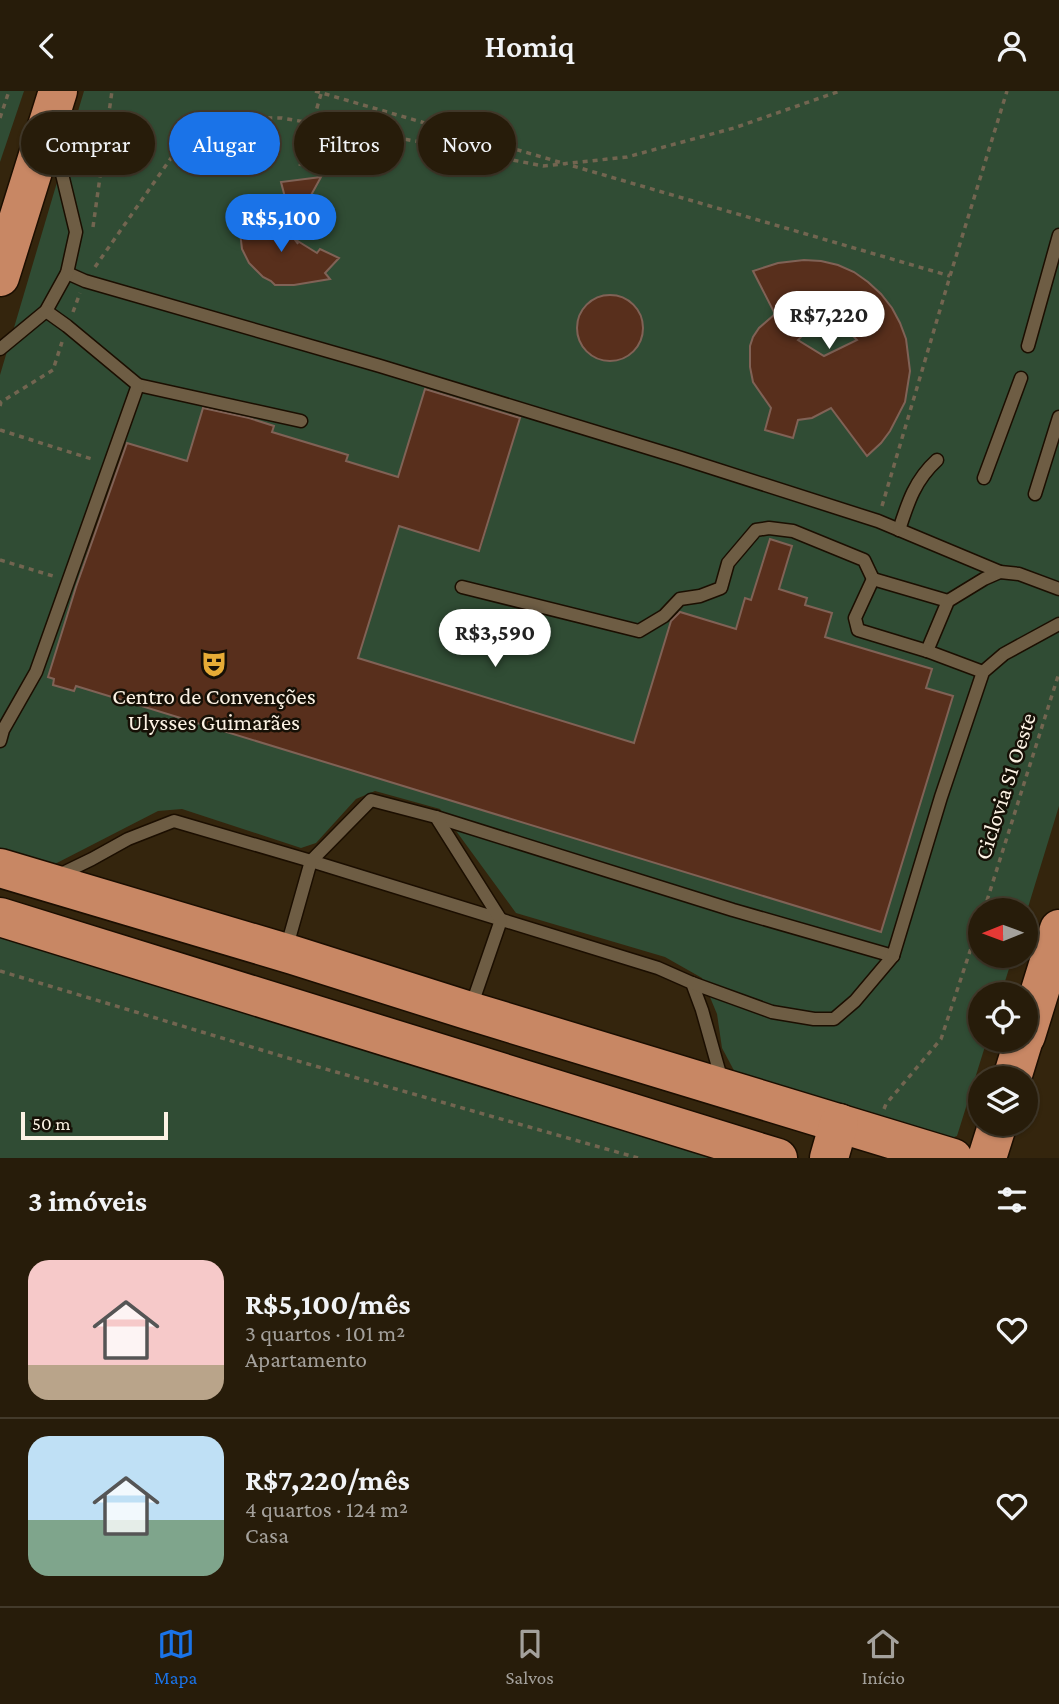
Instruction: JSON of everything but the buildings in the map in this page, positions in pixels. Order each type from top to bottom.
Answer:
[{"type":"highway","points":[[1,274],[53,106]]},
{"type":"highway","points":[[0,868],[723,1088],[834,1141],[877,1135],[953,1158]]},
{"type":"highway","points":[[0,917],[778,1158]]},
{"type":"highway","points":[[1038,996],[1059,929]]},
{"type":"highway","points":[[987,1158],[994,1136]]},
{"type":"lane","points":[[0,349],[46,311],[67,273],[76,232],[53,106]]},
{"type":"lane","points":[[1028,346],[1059,235]]},
{"type":"lane","points":[[67,273],[85,281],[380,366],[678,457],[878,521],[1000,572],[1019,574],[1059,589]]},
{"type":"lane","points":[[46,311],[138,384],[301,421]]},
{"type":"lane","points":[[984,478],[1021,378]]},
{"type":"lane","points":[[0,741],[36,672],[138,384]]},
{"type":"lane","points":[[1035,494],[1059,417]]},
{"type":"lane","points":[[899,530],[911,493],[928,468],[937,460]]},
{"type":"lane","points":[[461,587],[639,631],[664,616],[680,599],[701,596],[720,587],[728,563],[756,530],[769,528],[793,531],[864,560],[873,579],[948,601]]},
{"type":"lane","points":[[927,651],[948,601],[1000,572]]},
{"type":"lane","points":[[873,579],[855,618],[858,630],[983,672]]},
{"type":"lane","points":[[46,881],[128,839],[174,821],[658,968],[772,1012],[814,1019],[834,1019],[855,1002],[893,956],[941,797],[983,672],[1004,654],[1059,624]]},
{"type":"lane","points":[[293,955],[289,939],[311,861],[371,800],[436,817],[733,910],[893,956]]},
{"type":"lane","points":[[436,817],[501,920]]},
{"type":"lane","points":[[470,1011],[501,920]]},
{"type":"lane","points":[[692,983],[723,1088]]},
{"type":"path","points":[[0,118],[9,91]]},
{"type":"path","points":[[404,139],[542,166],[569,165],[626,157],[734,128],[839,91]]},
{"type":"path","points":[[878,521],[1007,91]]},
{"type":"path","points":[[315,112],[319,92],[950,276]]},
{"type":"path","points":[[85,281],[199,118],[294,120]]},
{"type":"path","points":[[0,430],[110,465]]},
{"type":"path","points":[[0,560],[69,581]]},
{"type":"path","name":"Ciclovia S1 Oeste","points":[[988,898],[1059,673]]},
{"type":"path","points":[[877,1135],[886,1104],[941,1039],[968,957]]},
{"type":"path","points":[[0,971],[308,1064],[638,1158]]},
{"type":"green space","points":[[0,91],[24,91],[0,162]]},
{"type":"green space","points":[[84,91],[1059,91],[1059,806],[1031,898],[968,898],[968,968],[1009,968],[1005,982],[968,982],[968,1052],[983,1052],[979,1066],[968,1066],[968,1101],[957,1136],[940,1142],[739,1080],[722,1048],[717,1014],[702,978],[665,957],[516,913],[440,809],[375,791],[356,799],[316,843],[301,848],[182,809],[158,811],[51,866],[0,851],[0,375],[59,175],[155,175],[155,112],[78,112]],"holes":[[[426,388],[520,417],[480,551],[398,526],[358,658],[634,743],[674,611],[736,629],[746,598],[751,600],[770,539],[779,589],[807,598],[805,605],[832,613],[825,637],[931,669],[926,688],[953,696],[881,932],[76,686],[74,691],[53,685],[54,679],[48,677],[121,442],[206,467],[194,439],[204,405],[274,426],[264,461],[292,438],[348,455],[346,461],[398,477]]]},
{"type":"green space","points":[[0,929],[751,1158],[0,1158]]},
{"type":"place","name":"Centro de Convenções Ulysses Guimarães","points":[[214,664]]}]
